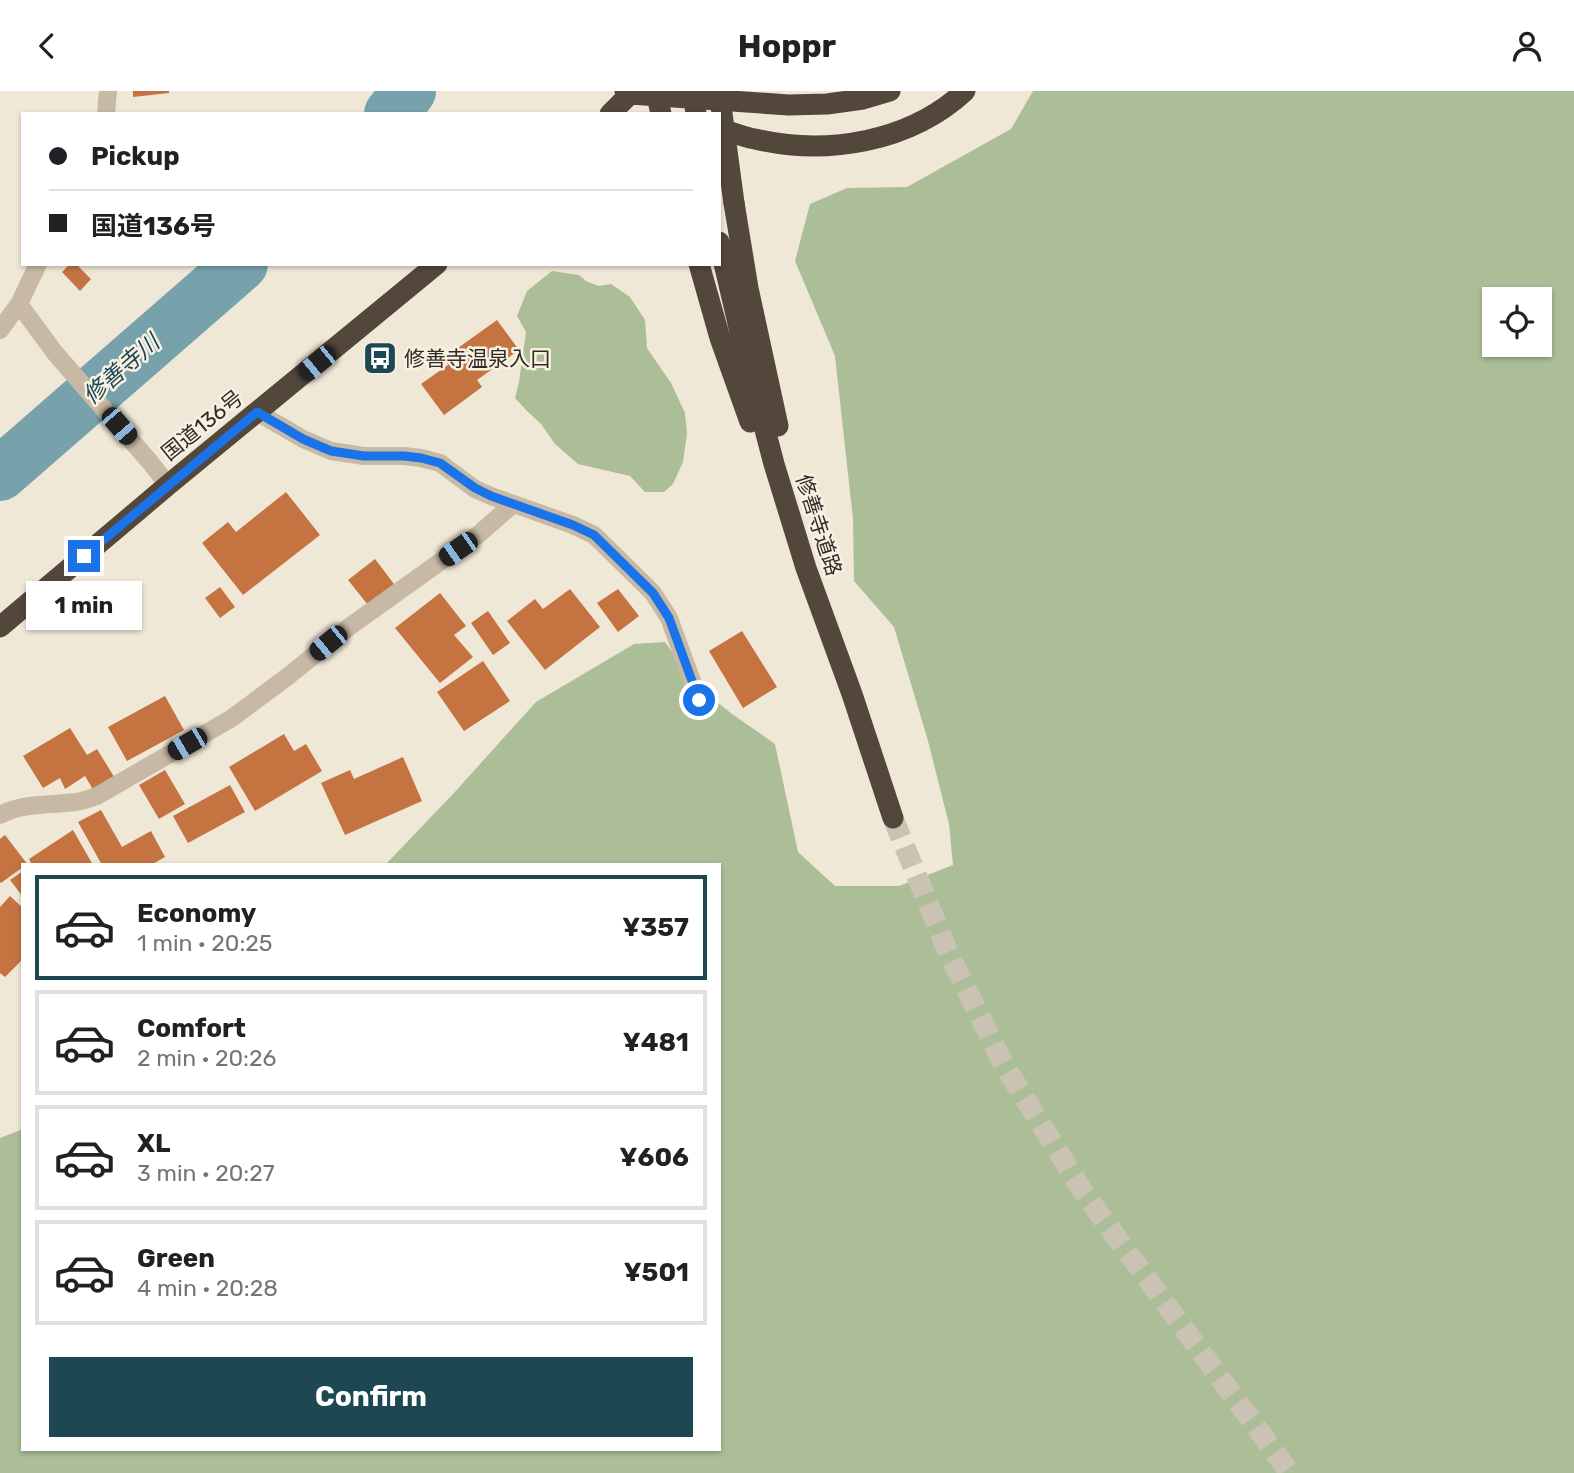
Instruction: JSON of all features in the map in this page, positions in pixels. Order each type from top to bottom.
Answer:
[{"type":"highway","points":[[656,91],[661,112]]},
{"type":"highway","points":[[693,91],[696,112]]},
{"type":"highway","points":[[719,91],[748,288],[781,436],[852,694]]},
{"type":"highway","points":[[787,91],[863,99]]},
{"type":"highway","points":[[627,92],[789,105],[827,104],[863,99],[890,91]]},
{"type":"highway","points":[[721,129],[755,139],[786,144],[846,144],[904,129],[931,116],[965,91]]},
{"type":"highway","points":[[612,112],[627,92]]},
{"type":"highway","points":[[627,92],[676,112]]},
{"type":"highway","name":"修善寺道路","points":[[721,251],[774,464],[806,568],[893,818]]},
{"type":"highway","name":"国道136号","points":[[0,627],[435,266]]},
{"type":"highway","points":[[700,266],[720,338],[759,450],[806,568]]},
{"type":"street","points":[[106,112],[107,91]]},
{"type":"street","points":[[0,330],[19,304],[37,266]]},
{"type":"street","points":[[19,304],[55,353],[168,485]]},
{"type":"street","points":[[257,412],[303,439],[331,451],[364,456],[404,456],[440,463],[475,488],[594,535],[653,593],[669,618],[699,700]]},
{"type":"street","points":[[0,815],[30,806],[79,801],[97,796],[232,718],[349,627],[479,534],[513,504]]},
{"type":"green space","points":[[1033,91],[1574,91],[1574,1473],[0,1473],[0,1138],[21,1130],[21,1451],[721,1451],[721,863],[387,863],[536,702],[634,644],[665,642],[695,684],[775,744],[798,852],[835,886],[899,886],[953,865],[949,824],[894,627],[854,581],[853,519],[835,356],[795,261],[810,204],[847,188],[907,187],[1011,129]]},
{"type":"green space","points":[[552,271],[579,275],[599,286],[611,284],[630,297],[645,320],[647,348],[671,383],[685,413],[687,434],[683,462],[673,484],[664,492],[645,492],[630,476],[578,464],[555,444],[541,424],[515,398],[526,332],[517,316],[527,291]]},
{"type":"building","points":[[133,91],[169,91],[169,93],[133,97]]},
{"type":"building","points":[[68,266],[78,266],[91,279],[80,291],[62,272]]},
{"type":"building","points":[[497,320],[519,350],[477,380],[482,387],[444,415],[421,384],[448,365],[444,358]]},
{"type":"building","points":[[286,492],[320,535],[243,595],[202,543],[228,522],[236,532]]},
{"type":"building","points":[[375,559],[394,584],[368,605],[348,580]]},
{"type":"building","points":[[220,587],[235,607],[220,618],[205,598]]},
{"type":"building","points":[[570,589],[600,627],[545,670],[507,621],[535,599],[543,609]]},
{"type":"building","points":[[618,589],[639,616],[618,632],[597,603]]},
{"type":"building","points":[[440,593],[466,626],[454,635],[473,657],[440,683],[395,628]]},
{"type":"building","points":[[488,611],[510,643],[493,655],[471,623]]},
{"type":"building","points":[[742,631],[777,687],[743,708],[709,651]]},
{"type":"building","points":[[483,661],[510,701],[464,731],[437,692]]},
{"type":"building","points":[[165,696],[184,730],[127,761],[108,727]]},
{"type":"building","points":[[70,728],[87,755],[97,749],[116,780],[95,793],[85,776],[65,789],[60,778],[43,788],[23,756]]},
{"type":"building","points":[[284,734],[294,751],[306,744],[322,771],[255,811],[229,767]]},
{"type":"building","points":[[403,757],[422,801],[345,835],[321,783],[350,770],[354,779]]},
{"type":"building","points":[[165,770],[185,804],[159,819],[139,785]]},
{"type":"building","points":[[230,785],[245,812],[188,843],[173,816]]},
{"type":"building","points":[[101,810],[122,847],[151,831],[165,857],[154,863],[101,863],[78,822]]},
{"type":"building","points":[[73,830],[92,863],[31,863],[29,859]]},
{"type":"building","points":[[5,835],[26,863],[21,863],[21,868],[1,883],[0,882],[0,839]]},
{"type":"building","points":[[21,872],[21,894],[10,880]]},
{"type":"building","points":[[10,896],[21,906],[21,961],[5,977],[0,973],[0,907]]},
{"type":"waterway","name":"修善寺川","points":[[393,112],[409,91]]},
{"type":"waterway","name":"修善寺川","points":[[0,474],[239,266]]},
{"type":"tunnel","points":[[893,818],[948,952],[1004,1065],[1084,1193],[1290,1473]]},
{"type":"place","name":"修善寺温泉入口","points":[[380,358]]},
{"type":"route","points":[[84,556],[257,412],[303,439],[331,451],[364,456],[404,456],[440,463],[491,496],[594,535],[653,593],[669,618],[699,700]]}]
